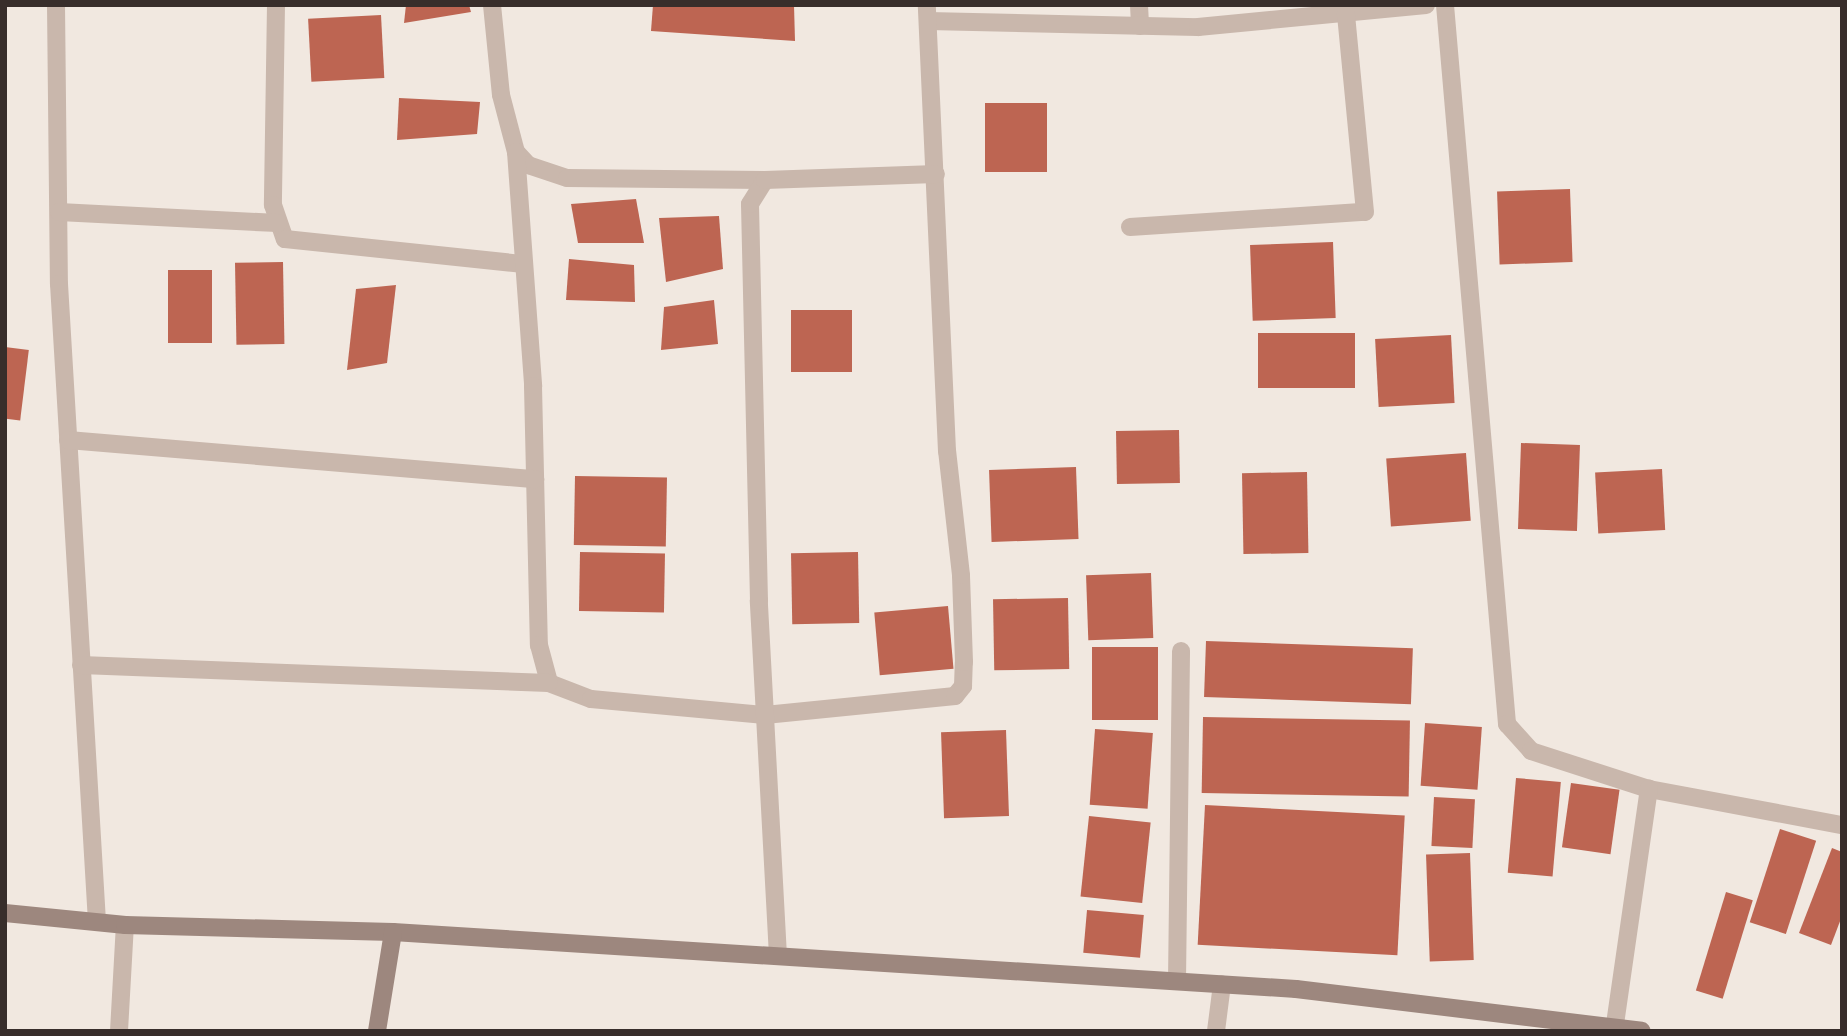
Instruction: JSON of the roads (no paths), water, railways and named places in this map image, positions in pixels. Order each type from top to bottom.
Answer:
[{"type":"street","points":[[56,5],[59,212],[68,440],[97,922]]},
{"type":"street","points":[[276,5],[278,223],[285,239],[298,244],[522,264]]},
{"type":"street","points":[[492,5],[501,95],[516,152],[535,479],[539,645],[549,683]]},
{"type":"street","points":[[1139,5],[1140,26]]},
{"type":"street","points":[[81,665],[549,683],[591,699],[765,715],[955,696],[963,686],[928,13],[1140,26],[1346,13],[1426,5]]},
{"type":"street","points":[[1445,5],[1507,724],[1531,751],[1649,789],[1842,825]]},
{"type":"street","points":[[1130,227],[1365,212],[1346,13]]},
{"type":"street","points":[[516,152],[554,177],[765,180],[936,174]]},
{"type":"street","points":[[765,180],[750,204],[748,268],[765,715],[778,956]]},
{"type":"street","points":[[59,212],[278,223]]},
{"type":"street","points":[[68,440],[535,479]]},
{"type":"street","points":[[1177,981],[1181,652]]},
{"type":"street","points":[[1614,1029],[1649,789]]},
{"type":"street","points":[[5,913],[125,925],[393,932],[1222,984],[1641,1031]]},
{"type":"street","points":[[119,1031],[125,925]]},
{"type":"street","points":[[377,1031],[393,932]]},
{"type":"street","points":[[1216,1031],[1222,984]]}]
